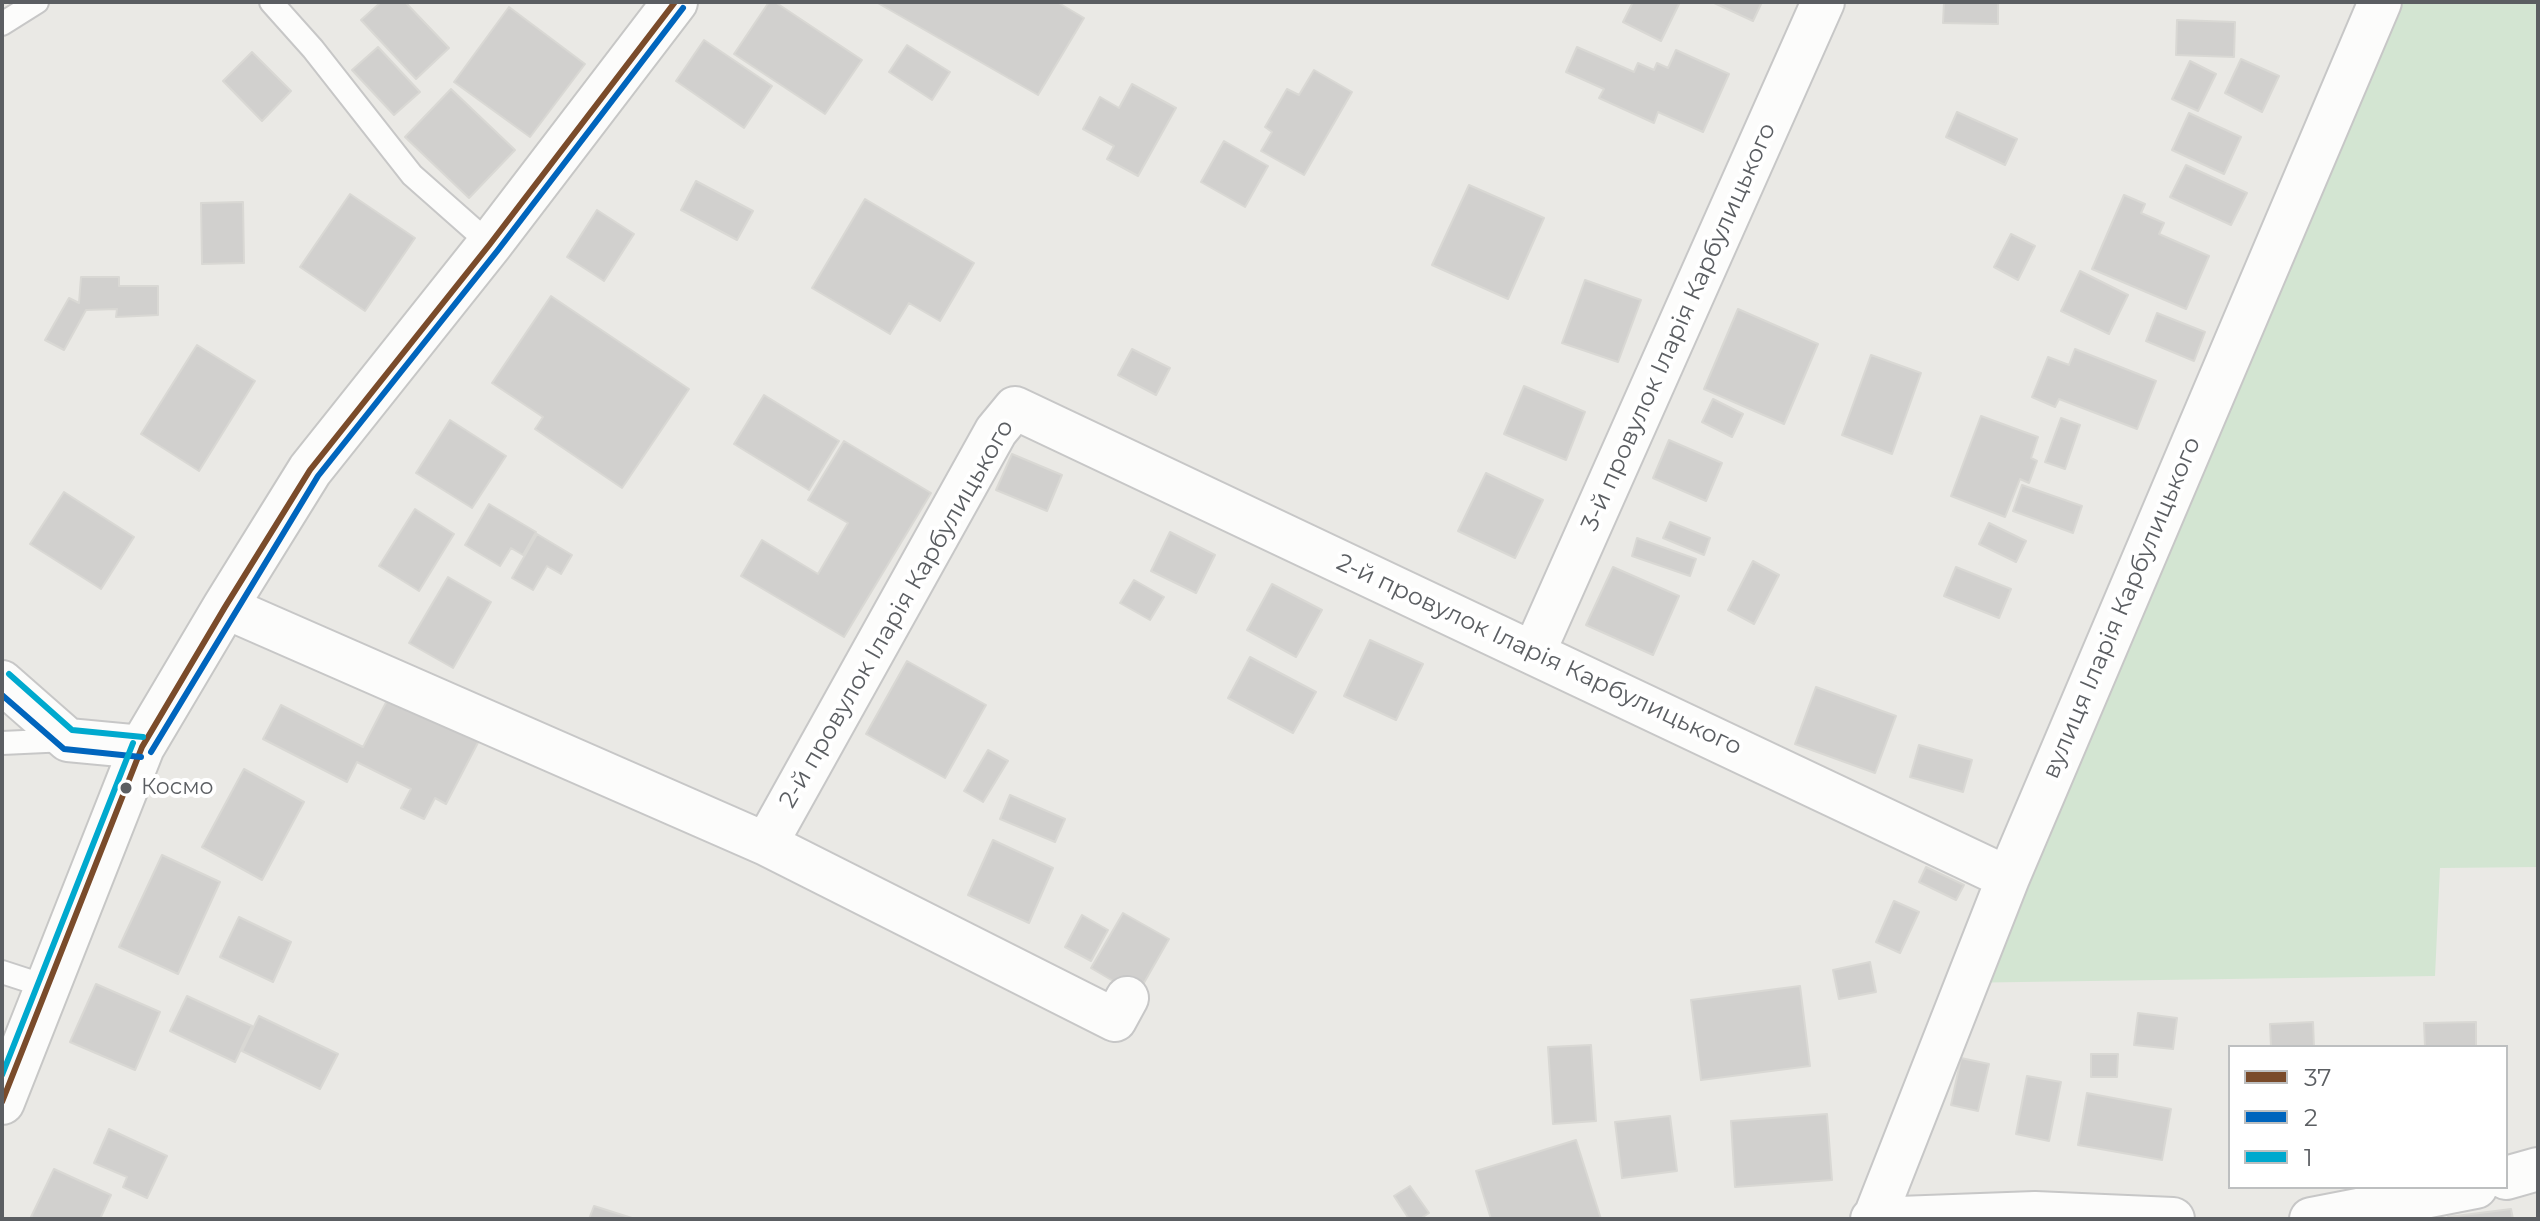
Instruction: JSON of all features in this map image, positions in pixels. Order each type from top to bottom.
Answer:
[{"type":"main road","points":[[2,1102],[142,747],[225,607],[310,470],[490,244],[675,2]]},
{"type":"street","name":"3-й провулок Іларія Карбулицького","points":[[1534,652],[1823,2]]},
{"type":"street","name":"вулиця Іларія Карбулицького","points":[[1873,1219],[2008,878],[2380,2]]},
{"type":"street","name":"2-й провулок Іларія Карбулицького","points":[[766,844],[996,431],[1015,408],[2008,878]]},
{"type":"street","points":[[225,607],[766,844],[1115,1020],[1127,998]]},
{"type":"street","points":[[2,682],[68,740],[142,747]]},
{"type":"street","points":[[2508,1177],[2538,1169]]},
{"type":"street","points":[[2311,1219],[2466,1189]]},
{"type":"street","points":[[1873,1219],[2035,1213],[2173,1219]]},
{"type":"lane","points":[[2,24],[37,2]]},
{"type":"lane","points":[[271,2],[313,49],[412,175],[490,244]]},
{"type":"lane","points":[[2,743],[68,740]]},
{"type":"lane","points":[[2,972],[48,987]]},
{"type":"green space","points":[[2362,2],[2538,2],[2538,867],[2440,868],[2435,976],[1953,983]]},
{"type":"building","points":[[381,2],[405,2],[449,48],[416,79],[361,20]]},
{"type":"building","points":[[769,2],[775,2],[862,60],[825,114],[734,54]]},
{"type":"building","points":[[876,2],[1057,2],[1084,18],[1038,95]]},
{"type":"building","points":[[1633,2],[1680,2],[1661,41],[1623,22]]},
{"type":"building","points":[[1712,2],[1762,2],[1753,21]]},
{"type":"building","points":[[1944,2],[1998,2],[1998,24],[1943,23]]},
{"type":"building","points":[[509,7],[585,64],[530,137],[454,82]]},
{"type":"building","points":[[2177,20],[2235,22],[2234,57],[2176,55]]},
{"type":"building","points":[[704,40],[772,86],[744,128],[676,81]]},
{"type":"building","points":[[907,45],[950,72],[932,100],[889,72]]},
{"type":"building","points":[[378,47],[420,92],[394,115],[352,70]]},
{"type":"building","points":[[1577,47],[1634,72],[1638,63],[1654,70],[1657,63],[1668,68],[1676,50],[1729,74],[1703,132],[1658,112],[1654,123],[1599,98],[1604,89],[1566,72]]},
{"type":"building","points":[[252,52],[291,91],[262,121],[223,81]]},
{"type":"building","points":[[2241,59],[2279,76],[2262,112],[2225,93]]},
{"type":"building","points":[[2190,61],[2216,74],[2198,111],[2172,99]]},
{"type":"building","points":[[1314,70],[1352,92],[1304,175],[1261,151],[1272,132],[1265,127],[1287,89],[1299,95]]},
{"type":"building","points":[[1132,84],[1176,108],[1138,176],[1107,159],[1114,146],[1083,129],[1100,97],[1119,108]]},
{"type":"building","points":[[451,89],[515,150],[469,198],[405,137]]},
{"type":"building","points":[[1957,112],[2017,139],[2005,165],[1946,137]]},
{"type":"building","points":[[2189,113],[2241,137],[2224,174],[2172,150]]},
{"type":"building","points":[[1224,141],[1268,166],[1245,207],[1201,182]]},
{"type":"building","points":[[2186,165],[2247,193],[2231,225],[2170,197]]},
{"type":"building","points":[[696,181],[753,211],[737,240],[681,210]]},
{"type":"building","points":[[1469,185],[1544,218],[1508,299],[1432,265]]},
{"type":"building","points":[[350,194],[415,238],[365,311],[300,267]]},
{"type":"building","points":[[2124,195],[2145,204],[2141,213],[2164,223],[2159,234],[2209,256],[2186,309],[2092,269]]},
{"type":"building","points":[[865,199],[974,263],[940,321],[909,303],[890,334],[812,288]]},
{"type":"building","points":[[243,202],[244,263],[202,264],[201,203]]},
{"type":"building","points":[[597,210],[634,234],[604,281],[567,257]]},
{"type":"building","points":[[2011,234],[2035,246],[2018,280],[1994,267]]},
{"type":"building","points":[[2080,271],[2128,295],[2109,334],[2061,311]]},
{"type":"building","points":[[81,277],[119,277],[119,286],[158,286],[158,315],[116,317],[117,309],[86,310],[64,350],[45,340],[69,298],[79,303]]},
{"type":"building","points":[[1585,280],[1641,300],[1618,362],[1562,343]]},
{"type":"building","points":[[551,296],[689,389],[622,488],[535,429],[543,417],[492,383]]},
{"type":"building","points":[[1738,309],[1818,344],[1784,424],[1704,389]]},
{"type":"building","points":[[2157,313],[2205,332],[2194,361],[2146,341]]},
{"type":"building","points":[[197,345],[255,381],[199,471],[141,434]]},
{"type":"building","points":[[1132,349],[1170,368],[1156,395],[1118,375]]},
{"type":"building","points":[[2075,349],[2156,381],[2137,429],[2059,399],[2055,407],[2032,397],[2048,357],[2069,365]]},
{"type":"building","points":[[1871,355],[1921,373],[1892,454],[1842,435]]},
{"type":"building","points":[[1524,386],[1585,412],[1566,460],[1504,434]]},
{"type":"building","points":[[764,395],[839,441],[809,490],[734,444]]},
{"type":"building","points":[[1713,399],[1743,414],[1732,437],[1702,422]]},
{"type":"building","points":[[1981,416],[2038,437],[2031,458],[2037,461],[2029,483],[2020,479],[2005,517],[1951,496]]},
{"type":"building","points":[[2061,418],[2080,425],[2065,469],[2045,462]]},
{"type":"building","points":[[450,420],[506,456],[472,508],[416,473]]},
{"type":"building","points":[[1669,440],[1722,463],[1706,501],[1653,478]]},
{"type":"building","points":[[844,441],[931,493],[844,637],[741,576],[762,540],[818,574],[848,523],[808,500]]},
{"type":"building","points":[[1012,454],[1062,475],[1047,511],[996,490]]},
{"type":"building","points":[[1486,473],[1543,500],[1515,558],[1458,531]]},
{"type":"building","points":[[2022,485],[2082,506],[2073,533],[2013,511]]},
{"type":"building","points":[[64,492],[134,537],[101,589],[30,544]]},
{"type":"building","points":[[489,504],[536,532],[523,555],[511,548],[500,566],[465,545]]},
{"type":"building","points":[[415,509],[454,534],[419,591],[379,566]]},
{"type":"building","points":[[1670,522],[1710,538],[1704,555],[1663,538]]},
{"type":"building","points":[[1989,523],[2026,541],[2016,562],[1979,544]]},
{"type":"building","points":[[1170,532],[1215,555],[1196,593],[1151,571]]},
{"type":"building","points":[[537,534],[572,555],[561,574],[547,566],[533,590],[512,578]]},
{"type":"building","points":[[1637,538],[1696,559],[1690,576],[1632,556]]},
{"type":"building","points":[[1753,561],[1779,575],[1754,624],[1728,610]]},
{"type":"building","points":[[1613,567],[1679,596],[1653,655],[1586,625]]},
{"type":"building","points":[[1956,567],[2011,589],[1999,618],[1944,596]]},
{"type":"building","points":[[448,577],[491,602],[453,668],[409,643]]},
{"type":"building","points":[[1134,580],[1164,597],[1150,620],[1120,603]]},
{"type":"building","points":[[1272,584],[1322,610],[1296,657],[1247,630]]},
{"type":"building","points":[[1370,640],[1423,664],[1396,720],[1344,696]]},
{"type":"building","points":[[1250,657],[1316,692],[1293,733],[1228,698]]},
{"type":"building","points":[[907,661],[986,705],[945,778],[866,734]]},
{"type":"building","points":[[394,687],[483,733],[446,804],[435,798],[424,819],[401,808],[411,789],[357,762],[347,782],[263,739],[281,705],[363,747]]},
{"type":"building","points":[[1816,687],[1896,716],[1875,773],[1795,744]]},
{"type":"building","points":[[1919,745],[1972,760],[1963,792],[1910,777]]},
{"type":"building","points":[[988,750],[1008,761],[983,802],[964,791]]},
{"type":"building","points":[[244,769],[304,802],[262,880],[202,847]]},
{"type":"building","points":[[1010,795],[1065,819],[1055,842],[1000,819]]},
{"type":"building","points":[[993,840],[1053,868],[1029,923],[968,895]]},
{"type":"building","points":[[162,855],[220,882],[178,974],[119,947]]},
{"type":"building","points":[[1926,867],[1964,885],[1956,900],[1919,882]]},
{"type":"building","points":[[1894,901],[1919,912],[1900,953],[1876,942]]},
{"type":"building","points":[[1123,913],[1169,939],[1137,995],[1091,968]]},
{"type":"building","points":[[1082,915],[1108,930],[1091,961],[1065,947]]},
{"type":"building","points":[[239,917],[291,942],[273,982],[220,957]]},
{"type":"building","points":[[1870,962],[1876,992],[1839,999],[1833,970]]},
{"type":"building","points":[[96,984],[160,1012],[135,1070],[70,1042]]},
{"type":"building","points":[[1800,986],[1810,1066],[1701,1080],[1691,1000]]},
{"type":"building","points":[[187,996],[252,1026],[235,1062],[170,1031]]},
{"type":"building","points":[[2138,1013],[2177,1018],[2173,1049],[2134,1045]]},
{"type":"building","points":[[259,1016],[338,1054],[320,1089],[242,1051]]},
{"type":"building","points":[[2313,1022],[2314,1045],[2271,1045],[2270,1024]]},
{"type":"building","points":[[2476,1022],[2476,1045],[2425,1045],[2424,1023]]},
{"type":"building","points":[[1591,1045],[1596,1121],[1553,1124],[1548,1047]]},
{"type":"building","points":[[2091,1054],[2118,1054],[2117,1077],[2091,1077]]},
{"type":"building","points":[[1961,1058],[1989,1064],[1978,1111],[1951,1105]]},
{"type":"building","points":[[2027,1076],[2061,1082],[2049,1141],[2016,1134]]},
{"type":"building","points":[[2087,1093],[2171,1109],[2162,1160],[2078,1145]]},
{"type":"building","points":[[1827,1114],[1832,1180],[1735,1187],[1731,1121]]},
{"type":"building","points":[[1670,1116],[1677,1171],[1622,1178],[1615,1122]]},
{"type":"building","points":[[109,1129],[167,1156],[147,1198],[123,1187],[127,1177],[94,1163]]},
{"type":"building","points":[[1576,1140],[1601,1219],[1491,1219],[1476,1171]]},
{"type":"building","points":[[54,1169],[111,1195],[100,1219],[31,1217]]},
{"type":"building","points":[[1410,1186],[1429,1213],[1420,1219],[1409,1219],[1394,1196]]},
{"type":"building","points":[[594,1206],[635,1219],[589,1219]]},
{"type":"building","points":[[2511,1209],[2513,1219],[2448,1219],[2448,1217]]},
{"type":"transit line","name":"37","points":[[2,1102],[142,747],[225,607],[310,470],[490,244],[675,2]]},
{"type":"transit line","name":"2","points":[[151,752],[318,476],[498,250],[683,8]]},
{"type":"transit line","name":"1","points":[[9,674],[72,730],[143,737]]},
{"type":"transit line","name":"2","points":[[2,695],[64,749],[141,757]]},
{"type":"transit line","name":"1","points":[[2,1075],[133,743]]},
{"type":"place","name":"Космо","points":[[126,788]]}]
